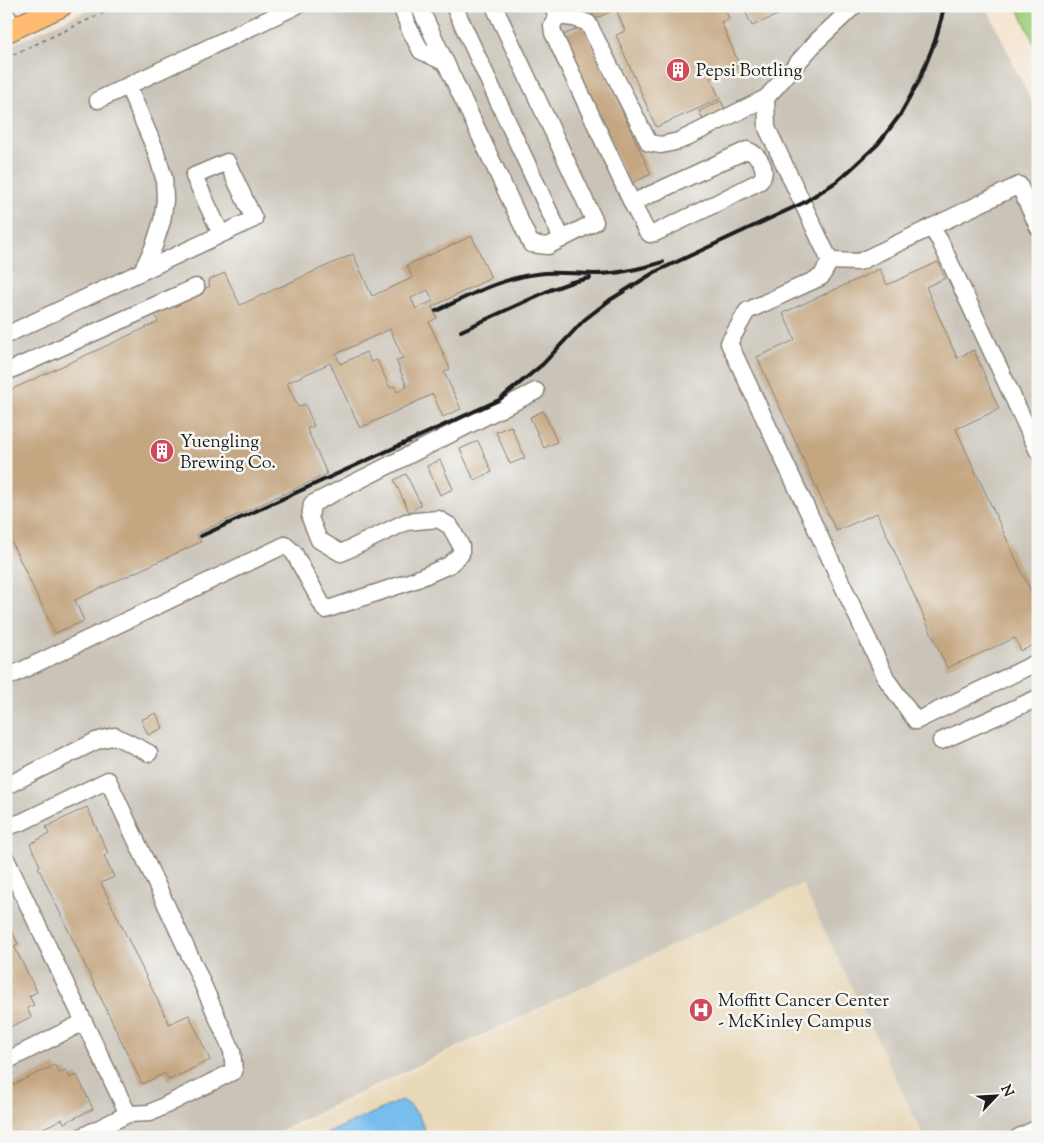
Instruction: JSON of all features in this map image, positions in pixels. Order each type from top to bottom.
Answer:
[{"type":"main road","points":[[8,25],[61,6]]},
{"type":"lane","points":[[401,6],[408,25],[422,52],[446,63]]},
{"type":"lane","points":[[419,6],[532,244],[548,246],[595,222],[494,6]]},
{"type":"lane","points":[[454,6],[562,239]]},
{"type":"lane","points":[[632,203],[747,150],[753,152],[762,164],[764,171],[764,176],[760,181],[650,234],[632,203],[553,32],[552,26],[555,11],[588,23],[648,143],[661,146],[679,141],[766,98],[817,41],[854,6]]},
{"type":"lane","points":[[98,100],[286,9]]},
{"type":"lane","points":[[128,86],[156,150],[164,178],[165,200],[162,221],[154,246],[142,271]]},
{"type":"lane","points":[[766,98],[767,128],[830,261]]},
{"type":"lane","points":[[830,261],[859,262],[1019,185],[1038,227]]},
{"type":"lane","points":[[932,227],[1038,451]]},
{"type":"lane","points":[[6,335],[221,234]]},
{"type":"lane","points":[[830,261],[821,277],[747,311],[729,343],[887,680],[916,720],[1038,662]]},
{"type":"lane","points":[[6,372],[196,287]]},
{"type":"lane","points":[[6,678],[285,545],[294,554],[325,610],[415,580],[449,565],[461,554],[461,546],[450,526],[438,519],[406,522],[341,553],[319,540],[310,518],[312,504],[536,391]]},
{"type":"lane","points":[[942,741],[1038,698]]},
{"type":"lane","points":[[6,786],[96,741],[114,736],[149,753]]},
{"type":"lane","points":[[6,827],[22,822],[108,780],[232,1051],[234,1071],[150,1113],[128,1114],[81,1137]]},
{"type":"lane","points":[[6,858],[128,1114]]},
{"type":"lane","points":[[6,1061],[84,1022]]},
{"type":"lane","points":[[1019,1137],[1038,1128]]},
{"type":"path","points":[[6,58],[118,6]]},
{"type":"shaded area","points":[[96,6],[986,6],[1038,116],[1038,1137],[924,1137],[802,884],[267,1137],[6,1137],[6,47]]},
{"type":"shaded area","name":"Moffitt Cancer Center - McKinley Campus","points":[[802,884],[924,1137],[274,1137]]},
{"type":"green space","points":[[1017,6],[1038,6],[1038,52]]},
{"type":"water","points":[[402,1100],[415,1111],[428,1137],[319,1137]]},
{"type":"building","name":"Pepsi Bottling","points":[[589,6],[724,6],[729,19],[721,22],[739,64],[710,77],[720,99],[656,127],[616,35],[625,31],[616,9],[595,19]]},
{"type":"building","name":"Pepsi Bottling","points":[[743,6],[779,6],[782,13],[752,26]]},
{"type":"building","points":[[583,26],[651,174],[630,184],[562,36]]},
{"type":"building","points":[[721,101],[727,113],[705,124],[699,111]]},
{"type":"building","name":"Yuengling Brewing Co.","points":[[472,236],[491,278],[432,307],[437,318],[429,322],[450,369],[444,372],[461,409],[443,417],[433,394],[360,428],[330,363],[287,383],[298,407],[305,404],[314,426],[307,429],[327,474],[196,534],[201,542],[75,600],[84,621],[55,633],[6,531],[6,392],[158,322],[154,312],[210,286],[208,280],[225,273],[240,305],[353,254],[372,296],[412,278],[407,265]],"holes":[[[428,290],[433,301],[416,309],[411,298]],[[390,329],[403,358],[396,360],[407,387],[397,392],[394,386],[390,388],[377,360],[371,362],[366,352],[340,364],[336,354]]]},
{"type":"building","points":[[938,262],[945,278],[926,287],[957,358],[974,350],[999,409],[956,429],[1038,607],[1038,643],[1021,651],[1015,638],[947,668],[877,513],[836,531],[757,357],[795,340],[783,313],[880,269],[887,285]]},
{"type":"building","points":[[543,411],[557,442],[544,448],[530,417]]},
{"type":"building","points":[[511,426],[525,458],[510,464],[496,432]]},
{"type":"building","points":[[478,441],[492,472],[474,480],[460,449]]},
{"type":"building","points":[[440,460],[453,489],[440,495],[427,466]]},
{"type":"building","points":[[406,474],[421,505],[409,512],[394,480]]},
{"type":"building","points":[[156,713],[163,728],[148,735],[141,720]]},
{"type":"building","points":[[87,807],[108,853],[104,856],[114,877],[101,883],[169,1024],[189,1015],[210,1060],[169,1080],[165,1073],[142,1084],[38,867],[40,866],[30,844],[49,834],[46,827]]},
{"type":"building","points":[[6,919],[18,944],[14,946],[37,992],[29,996],[34,1005],[27,1008],[31,1017],[6,1029]]},
{"type":"building","points":[[55,1065],[59,1073],[66,1070],[70,1078],[77,1075],[93,1109],[64,1123],[62,1119],[25,1137],[6,1137],[6,1088]]},
{"type":"railway","points":[[201,536],[499,400],[543,364],[584,320],[610,300],[655,272],[803,203],[836,182],[878,144],[900,115],[919,81],[935,41],[944,6]]},
{"type":"railway","points":[[436,311],[489,287],[516,278],[551,273],[612,273],[663,262]]},
{"type":"railway","points":[[461,331],[550,290],[590,278]]},
{"type":"place","name":"Pepsi Bottling","points":[[678,70]]},
{"type":"place","name":"Yuengling Brewing Co.","points":[[162,451]]},
{"type":"place","name":"Moffitt Cancer Center - McKinley Campus","points":[[701,1010]]}]
